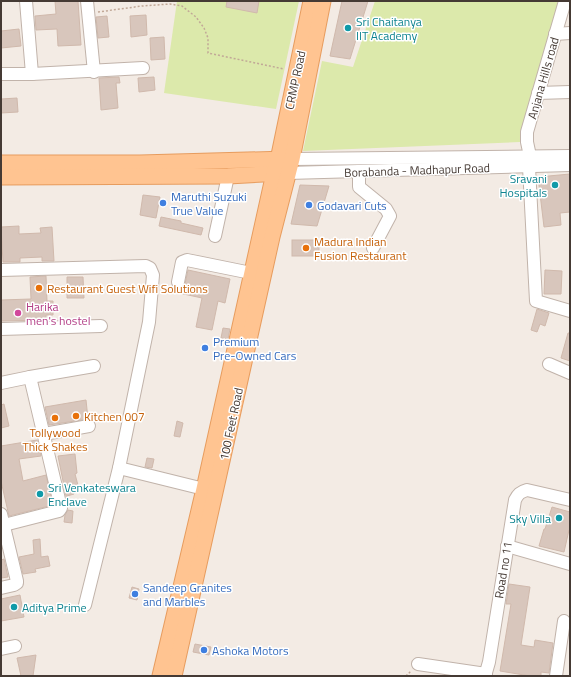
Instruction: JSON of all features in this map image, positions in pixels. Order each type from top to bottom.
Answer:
[{"type":"main road","name":"CRMP Road","points":[[283,166],[311,1]]},
{"type":"main road","name":"CRMP Road","points":[[283,166],[323,1]]},
{"type":"main road","points":[[1,163],[140,163],[283,166]]},
{"type":"main road","points":[[1,178],[228,176],[283,166]]},
{"type":"main road","name":"100 Feet Road","points":[[160,676],[204,489],[251,274],[283,166]]},
{"type":"main road","name":"100 Feet Road","points":[[174,676],[271,244],[283,166]]},
{"type":"street","points":[[26,1],[32,74]]},
{"type":"street","points":[[87,1],[94,72]]},
{"type":"street","name":"Anjana Hills road","points":[[565,1],[526,137],[529,161],[536,301],[570,311]]},
{"type":"street","points":[[556,34],[570,33]]},
{"type":"street","points":[[1,74],[94,72],[143,68]]},
{"type":"street","points":[[538,93],[570,92]]},
{"type":"street","points":[[283,166],[529,161],[570,156]]},
{"type":"street","name":"Borabanda - Madhapur Road","points":[[283,166],[359,171],[529,161],[570,165]]},
{"type":"street","points":[[359,171],[359,187],[386,209],[390,216],[373,248]]},
{"type":"street","points":[[215,236],[228,176]]},
{"type":"street","points":[[178,282],[182,262],[187,260],[251,274]]},
{"type":"street","points":[[1,270],[146,266],[150,268],[154,275],[149,322],[119,468],[85,606]]},
{"type":"street","points":[[1,329],[101,326]]},
{"type":"street","points":[[549,364],[570,373]]},
{"type":"street","points":[[1,383],[94,366]]},
{"type":"street","points":[[1,588],[16,584],[17,581],[2,519],[59,511],[61,508],[30,377]]},
{"type":"street","points":[[44,434],[89,426]]},
{"type":"street","points":[[119,468],[204,489]]},
{"type":"street","name":"Road no 11","points":[[486,675],[515,500],[518,494],[527,490],[570,500]]},
{"type":"street","points":[[507,546],[570,564]]},
{"type":"street","points":[[556,676],[564,621]]},
{"type":"street","points":[[1,649],[15,646]]},
{"type":"street","points":[[418,664],[486,675]]},
{"type":"path","points":[[88,14],[142,6],[170,4],[182,6],[196,17],[204,28],[208,38],[208,53],[286,70]]},
{"type":"green space","points":[[177,1],[299,1],[276,109],[164,93]]},
{"type":"green space","points":[[375,1],[560,1],[520,142],[303,151],[322,61],[353,67]]},
{"type":"building","points":[[55,1],[78,1],[81,45],[58,46],[57,29],[36,30],[35,16],[56,14]]},
{"type":"building","points":[[227,1],[259,1],[257,13],[226,7]]},
{"type":"building","name":"Sri Chaitanya IIT Academy","points":[[342,1],[368,1],[350,59],[330,56]]},
{"type":"building","points":[[146,15],[147,35],[131,37],[130,16]]},
{"type":"building","points":[[107,16],[109,37],[98,38],[96,17]]},
{"type":"building","points":[[19,29],[21,46],[1,48],[1,31]]},
{"type":"building","points":[[164,37],[165,59],[151,60],[150,38]]},
{"type":"building","points":[[119,77],[120,83],[116,83],[118,108],[101,110],[99,78]]},
{"type":"building","points":[[154,77],[155,90],[139,92],[138,78]]},
{"type":"building","points":[[17,98],[18,112],[1,113],[1,99]]},
{"type":"building","points":[[570,174],[570,212],[560,213],[561,225],[544,227],[538,177]]},
{"type":"building","name":"Godavari Cuts","points":[[300,185],[329,186],[317,226],[291,224]]},
{"type":"building","points":[[143,195],[160,197],[156,218],[140,215]]},
{"type":"building","points":[[161,217],[203,228],[201,235],[159,226]]},
{"type":"building","points":[[19,226],[19,234],[41,233],[40,228],[52,227],[54,261],[42,261],[42,257],[20,258],[20,262],[3,262],[1,227]]},
{"type":"building","name":"Madura Indian Fusion Restaurant","points":[[292,240],[319,240],[319,256],[292,256]]},
{"type":"building","points":[[188,270],[230,279],[225,303],[218,301],[212,330],[196,327],[202,298],[179,293],[180,289],[185,284]]},
{"type":"building","points":[[545,270],[562,271],[561,294],[544,294]]},
{"type":"building","points":[[46,276],[47,301],[53,301],[53,315],[46,315],[46,320],[1,321],[1,300],[31,299],[30,277]]},
{"type":"building","points":[[67,277],[83,277],[84,298],[67,298]]},
{"type":"building","points":[[537,309],[549,313],[545,326],[540,324],[537,332],[531,330]]},
{"type":"building","points":[[223,328],[230,329],[228,339],[221,338]]},
{"type":"building","points":[[568,333],[570,333],[570,361],[561,358]]},
{"type":"building","points":[[86,400],[88,419],[49,425],[45,407]]},
{"type":"building","points":[[4,404],[9,426],[1,428],[1,405]]},
{"type":"building","points":[[177,421],[183,423],[180,437],[174,436]]},
{"type":"building","points":[[37,440],[41,456],[19,459],[23,481],[46,475],[53,505],[9,516],[1,481],[1,446]]},
{"type":"building","points":[[75,454],[77,473],[75,474],[79,489],[73,491],[74,494],[67,496],[70,506],[68,506],[58,456]]},
{"type":"building","points":[[147,458],[154,459],[152,468],[145,467]]},
{"type":"building","points":[[552,507],[570,512],[570,531],[569,530],[564,552],[539,546]]},
{"type":"building","points":[[68,510],[73,511],[72,523],[64,522],[65,515]]},
{"type":"building","points":[[40,539],[41,557],[48,556],[50,566],[35,569],[36,572],[23,574],[19,557],[34,554],[33,540]]},
{"type":"building","points":[[4,559],[8,577],[1,578],[1,560]]},
{"type":"building","points":[[509,584],[530,587],[521,645],[534,647],[535,640],[553,643],[549,673],[541,672],[541,676],[530,676],[500,671],[511,604],[506,604]]},
{"type":"building","points":[[132,587],[139,589],[137,600],[129,598]]},
{"type":"building","name":"Aditya Prime","points":[[20,595],[24,617],[1,621],[1,599]]},
{"type":"building","points":[[195,644],[211,647],[209,655],[193,652]]},
{"type":"building","points":[[36,655],[33,676],[21,676],[17,658]]},
{"type":"place","name":"Sri Chaitanya IIT Academy","points":[[348,28]]},
{"type":"place","name":"Sravani Hospitals","points":[[555,185]]},
{"type":"place","name":"Maruthi Suzuki True Value","points":[[163,203]]},
{"type":"place","name":"Godavari Cuts","points":[[309,205]]},
{"type":"place","name":"Madura Indian Fusion Restaurant","points":[[306,248]]},
{"type":"place","name":"Restaurant Guest Wifi Solutions","points":[[39,288]]},
{"type":"place","name":"Harika men's hostel","points":[[18,313]]},
{"type":"place","name":"Premium Pre-Owned Cars","points":[[205,348]]},
{"type":"place","name":"Kitchen 007","points":[[76,416]]},
{"type":"place","name":"Tollywood Thick Shakes","points":[[55,418]]},
{"type":"place","name":"Sri Venkateswara Enclave","points":[[40,494]]},
{"type":"place","name":"Sky Villa","points":[[559,518]]},
{"type":"place","name":"Sandeep Granites and Marbles","points":[[135,594]]},
{"type":"place","name":"Aditya Prime","points":[[14,607]]},
{"type":"place","name":"Ashoka Motors","points":[[204,650]]}]
